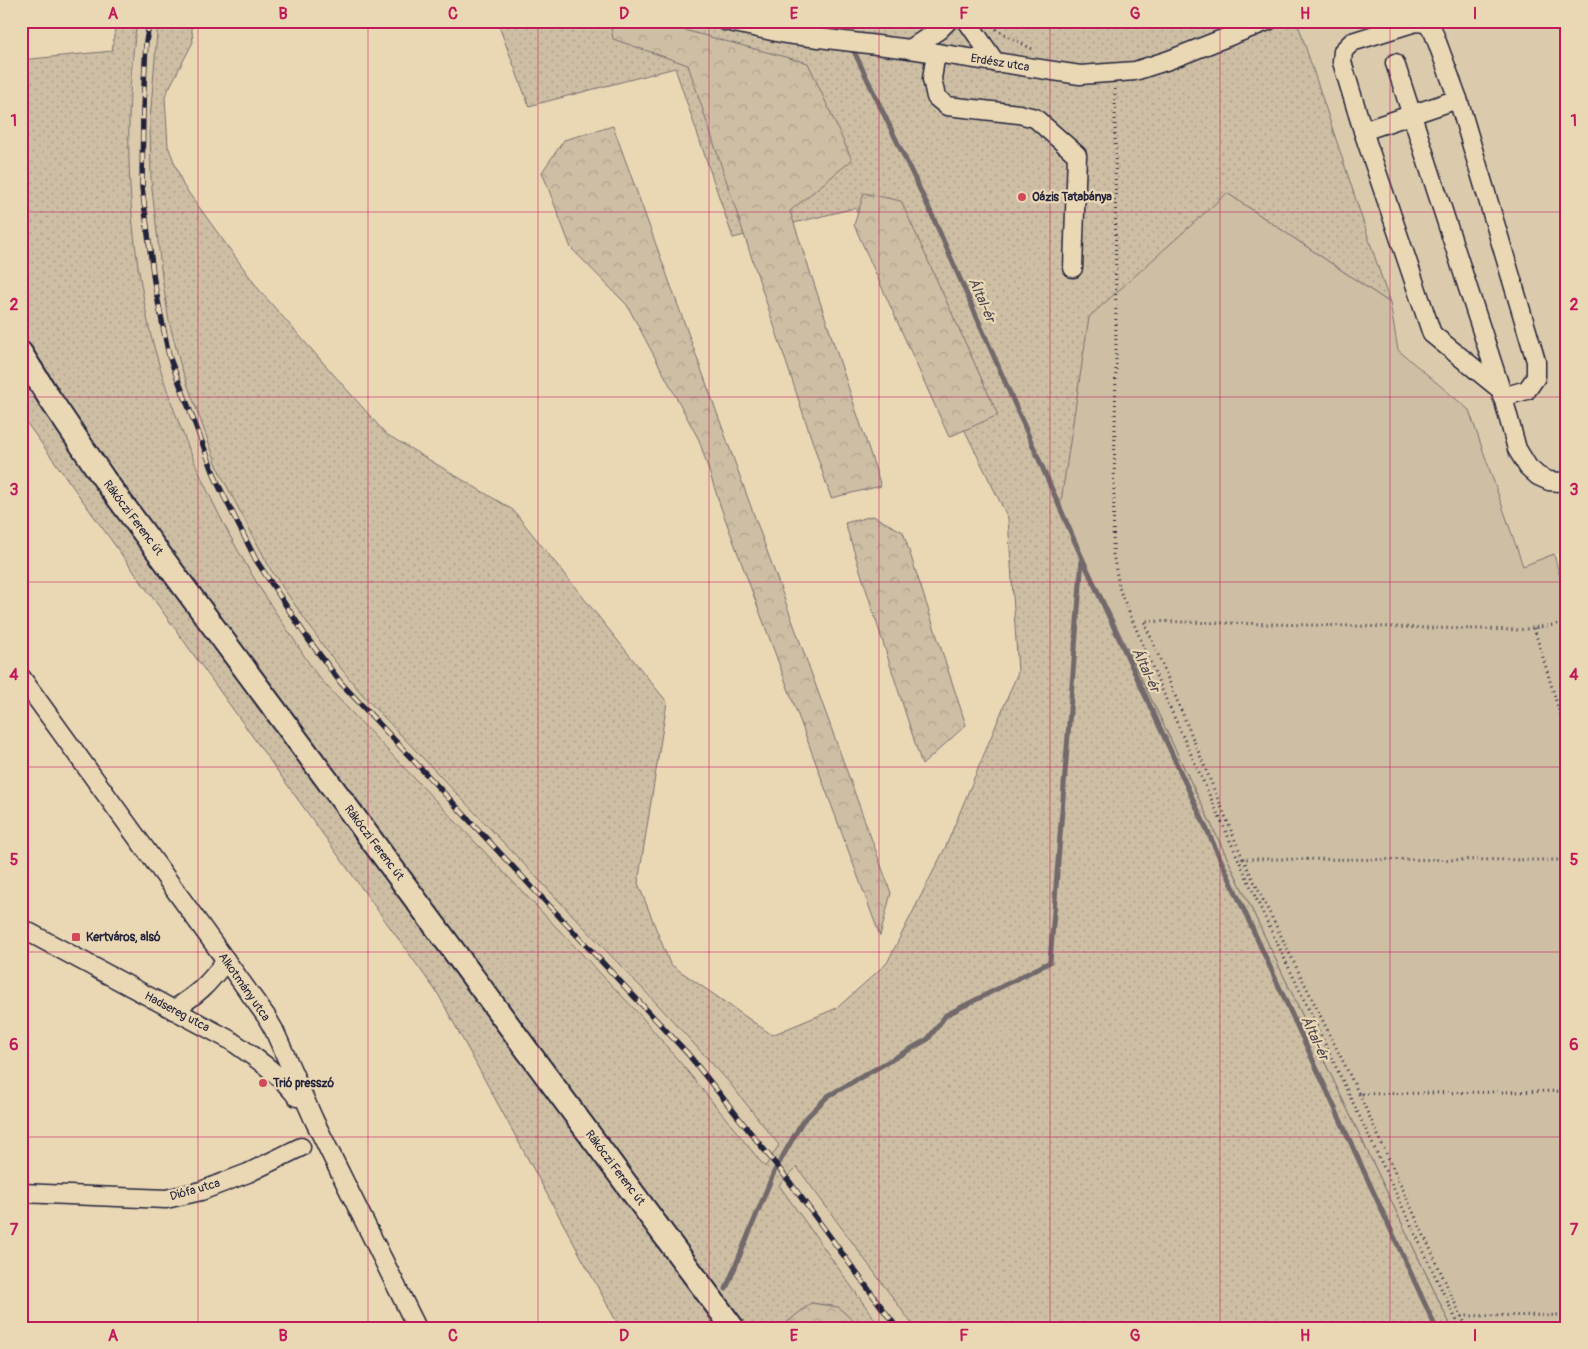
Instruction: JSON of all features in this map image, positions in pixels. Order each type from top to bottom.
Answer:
[{"type":"main road","name":"Rákóczi Ferenc út","points":[[21,354],[104,479],[733,1328]]},
{"type":"street","name":"Erdész utca","points":[[725,21],[786,34],[910,49],[1080,74],[1135,71],[1169,60],[1268,21]]},
{"type":"street","points":[[910,49],[939,30],[948,21]]},
{"type":"street","points":[[968,21],[996,63]]},
{"type":"street","points":[[1416,22],[1426,23],[1433,31],[1458,100],[1536,361],[1536,377],[1527,390],[1502,393],[1432,334],[1363,130],[1342,62],[1343,51],[1352,42],[1416,22]]},
{"type":"street","points":[[936,53],[932,80],[936,96],[948,106],[1019,114],[1035,118],[1077,155],[1073,268]]},
{"type":"street","points":[[1395,63],[1502,393],[1517,449],[1528,467],[1538,476],[1549,482],[1567,481]]},
{"type":"street","points":[[1363,130],[1458,100]]},
{"type":"street","name":"Alkotmány utca","points":[[21,677],[256,1001],[274,1030],[314,1120],[418,1328]]},
{"type":"street","name":"Hadsereg utca","points":[[21,928],[230,1040],[286,1082],[314,1120]]},
{"type":"street","points":[[173,1010],[194,997],[212,980],[226,960]]},
{"type":"street","name":"Diófa utca","points":[[21,1193],[166,1199],[209,1188],[248,1173],[301,1147]]},
{"type":"path","points":[[990,21],[997,30],[1036,51]]},
{"type":"path","points":[[1114,72],[1116,364],[1113,554],[1120,591],[1170,708],[1260,907],[1460,1328]]},
{"type":"path","points":[[1467,1328],[1359,1094],[1243,859],[1144,621],[1519,630],[1567,622]]},
{"type":"path","points":[[1534,628],[1567,737]]},
{"type":"path","points":[[1243,859],[1567,860]]},
{"type":"path","points":[[1359,1094],[1567,1091]]},
{"type":"path","points":[[1461,1316],[1567,1315]]},
{"type":"shaded area","points":[[137,21],[158,21],[150,120],[151,180],[169,321],[181,367],[220,473],[271,570],[325,650],[361,693],[728,1081],[779,1145],[765,1167],[641,1016],[319,676],[265,599],[242,559],[221,519],[182,432],[153,346],[144,301],[136,253],[129,178],[129,122]]},
{"type":"shaded area","points":[[1297,21],[1567,21],[1567,550],[1524,567],[1469,410],[1398,350],[1390,303]]},
{"type":"shaded area","points":[[797,1167],[915,1328],[881,1328],[779,1185]]},
{"type":"green space","points":[[116,21],[137,21],[130,87],[130,186],[136,251],[150,332],[179,424],[194,462],[229,535],[270,604],[318,676],[641,1016],[765,1167],[779,1145],[728,1081],[361,693],[326,650],[271,570],[220,473],[181,367],[169,321],[151,180],[150,120],[158,21],[191,21],[193,42],[165,96],[168,146],[183,185],[260,291],[386,434],[513,510],[667,702],[638,883],[670,964],[772,1035],[837,1008],[887,963],[946,846],[1018,672],[1008,518],[855,208],[733,238],[675,68],[529,106],[497,21],[1297,21],[1390,303],[1227,193],[1060,508],[1452,1328],[915,1328],[797,1167],[779,1185],[881,1328],[861,1328],[838,1307],[811,1303],[780,1328],[620,1328],[438,994],[21,415],[21,60],[112,51]]},
{"type":"green space","points":[[610,21],[650,21],[808,63],[852,160],[790,211],[881,486],[831,498],[688,65],[613,39]]},
{"type":"green space","points":[[613,126],[891,893],[880,936],[720,505],[699,440],[627,305],[571,248],[542,172],[564,140]]},
{"type":"green space","points":[[864,193],[901,201],[998,415],[949,437],[854,225]]},
{"type":"green space","points":[[1227,193],[1390,303],[1398,350],[1469,410],[1523,566],[1554,554],[1567,604],[1567,1328],[1452,1328],[1060,508],[1089,317]]},
{"type":"green space","points":[[873,516],[903,532],[966,725],[922,765],[845,523]]},
{"type":"green space","points":[[811,1303],[838,1307],[861,1328],[780,1328]]},
{"type":"waterway","name":"Által-ér","points":[[839,21],[847,38]]},
{"type":"waterway","name":"Által-ér","points":[[851,45],[933,217],[1082,558],[1436,1328]]},
{"type":"waterway","points":[[726,1289],[774,1172],[802,1122],[828,1096],[928,1039],[946,1015],[1050,962],[1082,559]]},
{"type":"railway","points":[[150,21],[146,41],[142,187],[154,281],[169,356],[218,484],[256,560],[308,639],[341,683],[688,1054],[789,1181],[897,1328]]},
{"type":"place","name":"Oázis Tatabánya","points":[[1022,197]]},
{"type":"place","name":"Kertváros, alsó","points":[[76,937]]},
{"type":"place","name":"Trió presszó","points":[[263,1083]]}]
